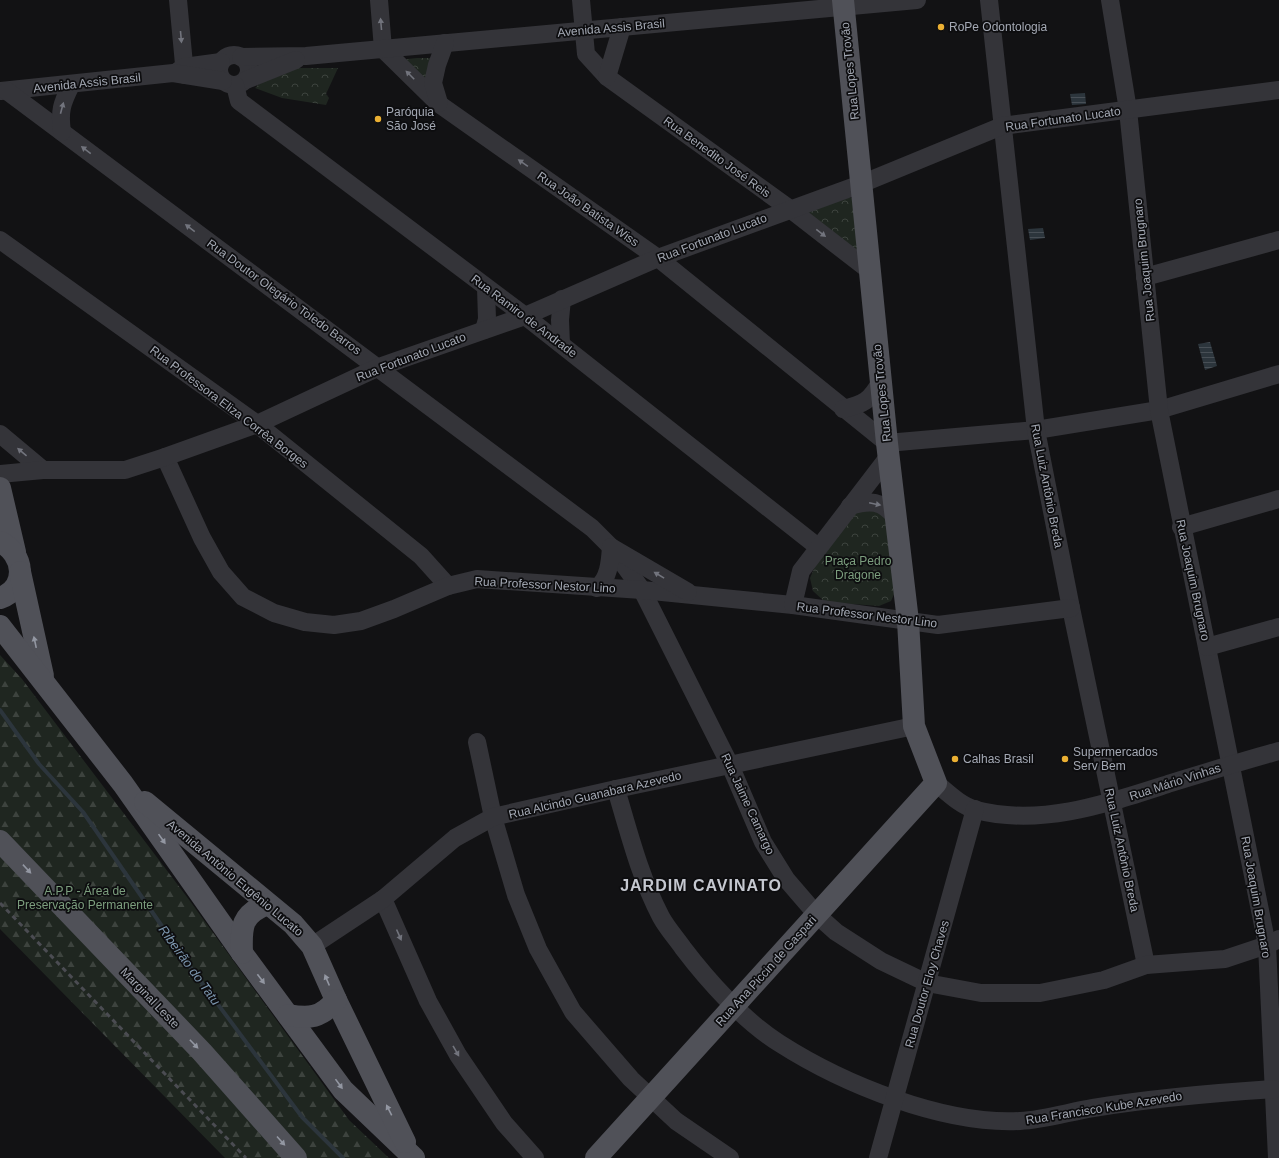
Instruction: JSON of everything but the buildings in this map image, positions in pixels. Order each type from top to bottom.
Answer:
[{"type":"main road","name":"Rua Lopes Trovão","points":[[843,3],[888,449],[908,622],[914,726],[936,783]]},
{"type":"main road","points":[[0,487],[18,582],[12,590],[0,598]]},
{"type":"main road","name":"Avenida Antônio Eugênio Lucato","points":[[12,555],[44,680]]},
{"type":"main road","name":"Avenida Antônio Eugênio Lucato","points":[[0,626],[44,680],[123,784],[242,954],[343,1090],[414,1158]]},
{"type":"main road","name":"Rua Ana Piccin de Gaspari","points":[[596,1158],[936,783]]},
{"type":"main road","name":"Avenida Antônio Eugênio Lucato","points":[[123,784],[293,924],[312,946],[336,1000],[414,1158]]},
{"type":"main road","name":"Marginal Leste","points":[[0,841],[202,1052],[296,1158]]},
{"type":"main road","points":[[242,954],[242,925],[254,909],[268,904]]},
{"type":"main road","points":[[288,1015],[303,1017],[319,1015],[330,1008],[336,1000]]},
{"type":"street","points":[[178,0],[181,72]]},
{"type":"street","points":[[379,0],[383,49]]},
{"type":"street","name":"Rua Benedito José Reis","points":[[581,0],[586,54],[606,77],[790,209],[870,271]]},
{"type":"street","name":"Avenida Assis Brasil","points":[[241,57],[306,56],[622,27],[843,3],[917,0]]},
{"type":"street","name":"Rua Luiz Antônio Breda","points":[[989,0],[1036,430],[1071,608],[1146,965]]},
{"type":"street","name":"Rua Joaquim Brugnaro","points":[[1110,0],[1128,110],[1159,410],[1231,764],[1273,942],[1274,1089],[1277,1158]]},
{"type":"street","points":[[606,77],[622,27]]},
{"type":"street","points":[[439,104],[433,83],[445,43]]},
{"type":"street","name":"Rua João Batista Wiss","points":[[383,49],[439,104],[658,258],[843,409],[888,449]]},
{"type":"street","points":[[228,56],[241,57],[248,67],[249,72],[235,82],[219,74],[221,62],[228,56]]},
{"type":"street","name":"Avenida Assis Brasil","points":[[181,72],[235,82],[306,56]]},
{"type":"street","name":"Avenida Assis Brasil","points":[[4,91],[181,72],[221,62]]},
{"type":"street","name":"Rua Ramiro de Andrade","points":[[235,82],[239,101],[525,316],[818,547]]},
{"type":"street","points":[[62,132],[59,116],[62,104],[71,85]]},
{"type":"street","name":"Rua Fortunato Lucato","points":[[165,457],[257,424],[379,367],[525,316],[658,258],[861,184],[1002,126],[1279,90]]},
{"type":"street","name":"Rua Doutor Olegário Toledo Barros","points":[[4,91],[62,132],[379,367],[592,528],[611,547],[642,590]]},
{"type":"street","name":"Rua Professora Eliza Corrêa Borges","points":[[0,240],[257,424],[421,556],[448,586]]},
{"type":"street","points":[[1145,277],[1279,240]]},
{"type":"street","points":[[484,330],[487,306],[486,288]]},
{"type":"street","points":[[561,344],[562,299]]},
{"type":"street","points":[[793,605],[801,571],[850,506],[888,449],[1036,430],[1159,410],[1279,374]]},
{"type":"street","points":[[843,409],[860,405],[873,396],[881,381]]},
{"type":"street","points":[[0,434],[44,470]]},
{"type":"street","points":[[0,487],[44,470],[125,470],[165,457]]},
{"type":"street","name":"Rua Professor Nestor Lino","points":[[165,457],[202,538],[221,572],[243,597],[274,613],[305,622],[334,625],[361,621],[388,612],[448,586],[477,580],[642,590],[793,605],[938,625],[1071,608]]},
{"type":"street","points":[[1182,527],[1279,499]]},
{"type":"street","points":[[850,506],[863,502],[877,503],[888,508],[896,518]]},
{"type":"street","points":[[597,588],[602,584],[608,571],[611,547],[692,595]]},
{"type":"street","name":"Rua Jaime Camargo","points":[[642,590],[730,765],[764,842],[786,879],[817,915],[836,932],[881,961],[926,983],[982,993],[1040,993],[1104,980],[1146,965],[1225,958],[1273,942]]},
{"type":"street","points":[[1207,647],[1279,627]]},
{"type":"street","name":"Rua Alcindo Guanabara Azevedo","points":[[312,946],[383,899],[455,838],[493,817],[616,789],[914,726]]},
{"type":"street","points":[[477,742],[493,817],[519,902],[538,949],[573,1012],[631,1079],[650,1097],[676,1121],[730,1158]]},
{"type":"street","name":"Rua Mário Vinhas","points":[[936,783],[954,798],[975,809],[1019,817],[1058,814],[1112,802],[1231,764],[1279,751]]},
{"type":"street","name":"Rua Francisco Kube Azevedo","points":[[616,789],[636,860],[662,918],[695,964],[734,1006],[778,1043],[837,1076],[895,1099],[961,1117],[1020,1121],[1094,1108],[1193,1094],[1274,1089]]},
{"type":"street","name":"Rua Doutor Eloy Chaves","points":[[878,1158],[975,809]]},
{"type":"street","points":[[383,899],[428,1002],[458,1055],[504,1123],[535,1158]]},
{"type":"green space","points":[[432,58],[425,80],[398,60]]},
{"type":"green space","points":[[298,68],[338,68],[326,94],[329,98],[326,105],[282,98],[255,88],[262,81]]},
{"type":"green space","points":[[846,197],[854,198],[858,253],[807,217],[809,208]]},
{"type":"green space","name":"Praça Pedro Dragone","points":[[866,505],[888,514],[896,590],[891,601],[879,606],[825,602],[813,591],[810,578],[817,562],[856,511]]},
{"type":"green space","name":"A.P.P - Área de Preservação Permanente","points":[[0,655],[22,679],[190,901],[349,1120],[389,1158],[225,1158],[0,929]]},
{"type":"shaded area","points":[[1085,93],[1086,104],[1072,105],[1070,94]]},
{"type":"shaded area","points":[[1043,228],[1045,238],[1030,240],[1028,229]]},
{"type":"shaded area","points":[[1210,342],[1217,366],[1205,370],[1198,344]]},
{"type":"waterway","name":"Ribeirão do Tatu","points":[[0,710],[39,764],[83,812],[193,971],[302,1117],[343,1158]]},
{"type":"railway","points":[[0,903],[246,1158]]},
{"type":"place","name":"RoPe Odontologia","points":[[941,27]]},
{"type":"place","name":"Paróquia São José","points":[[378,119]]},
{"type":"place","name":"Calhas Brasil","points":[[955,759]]},
{"type":"place","name":"Supermercados Serv Bem","points":[[1065,759]]},
{"type":"district","name":"JARDIM CAVINATO","points":[[701,885]]}]
